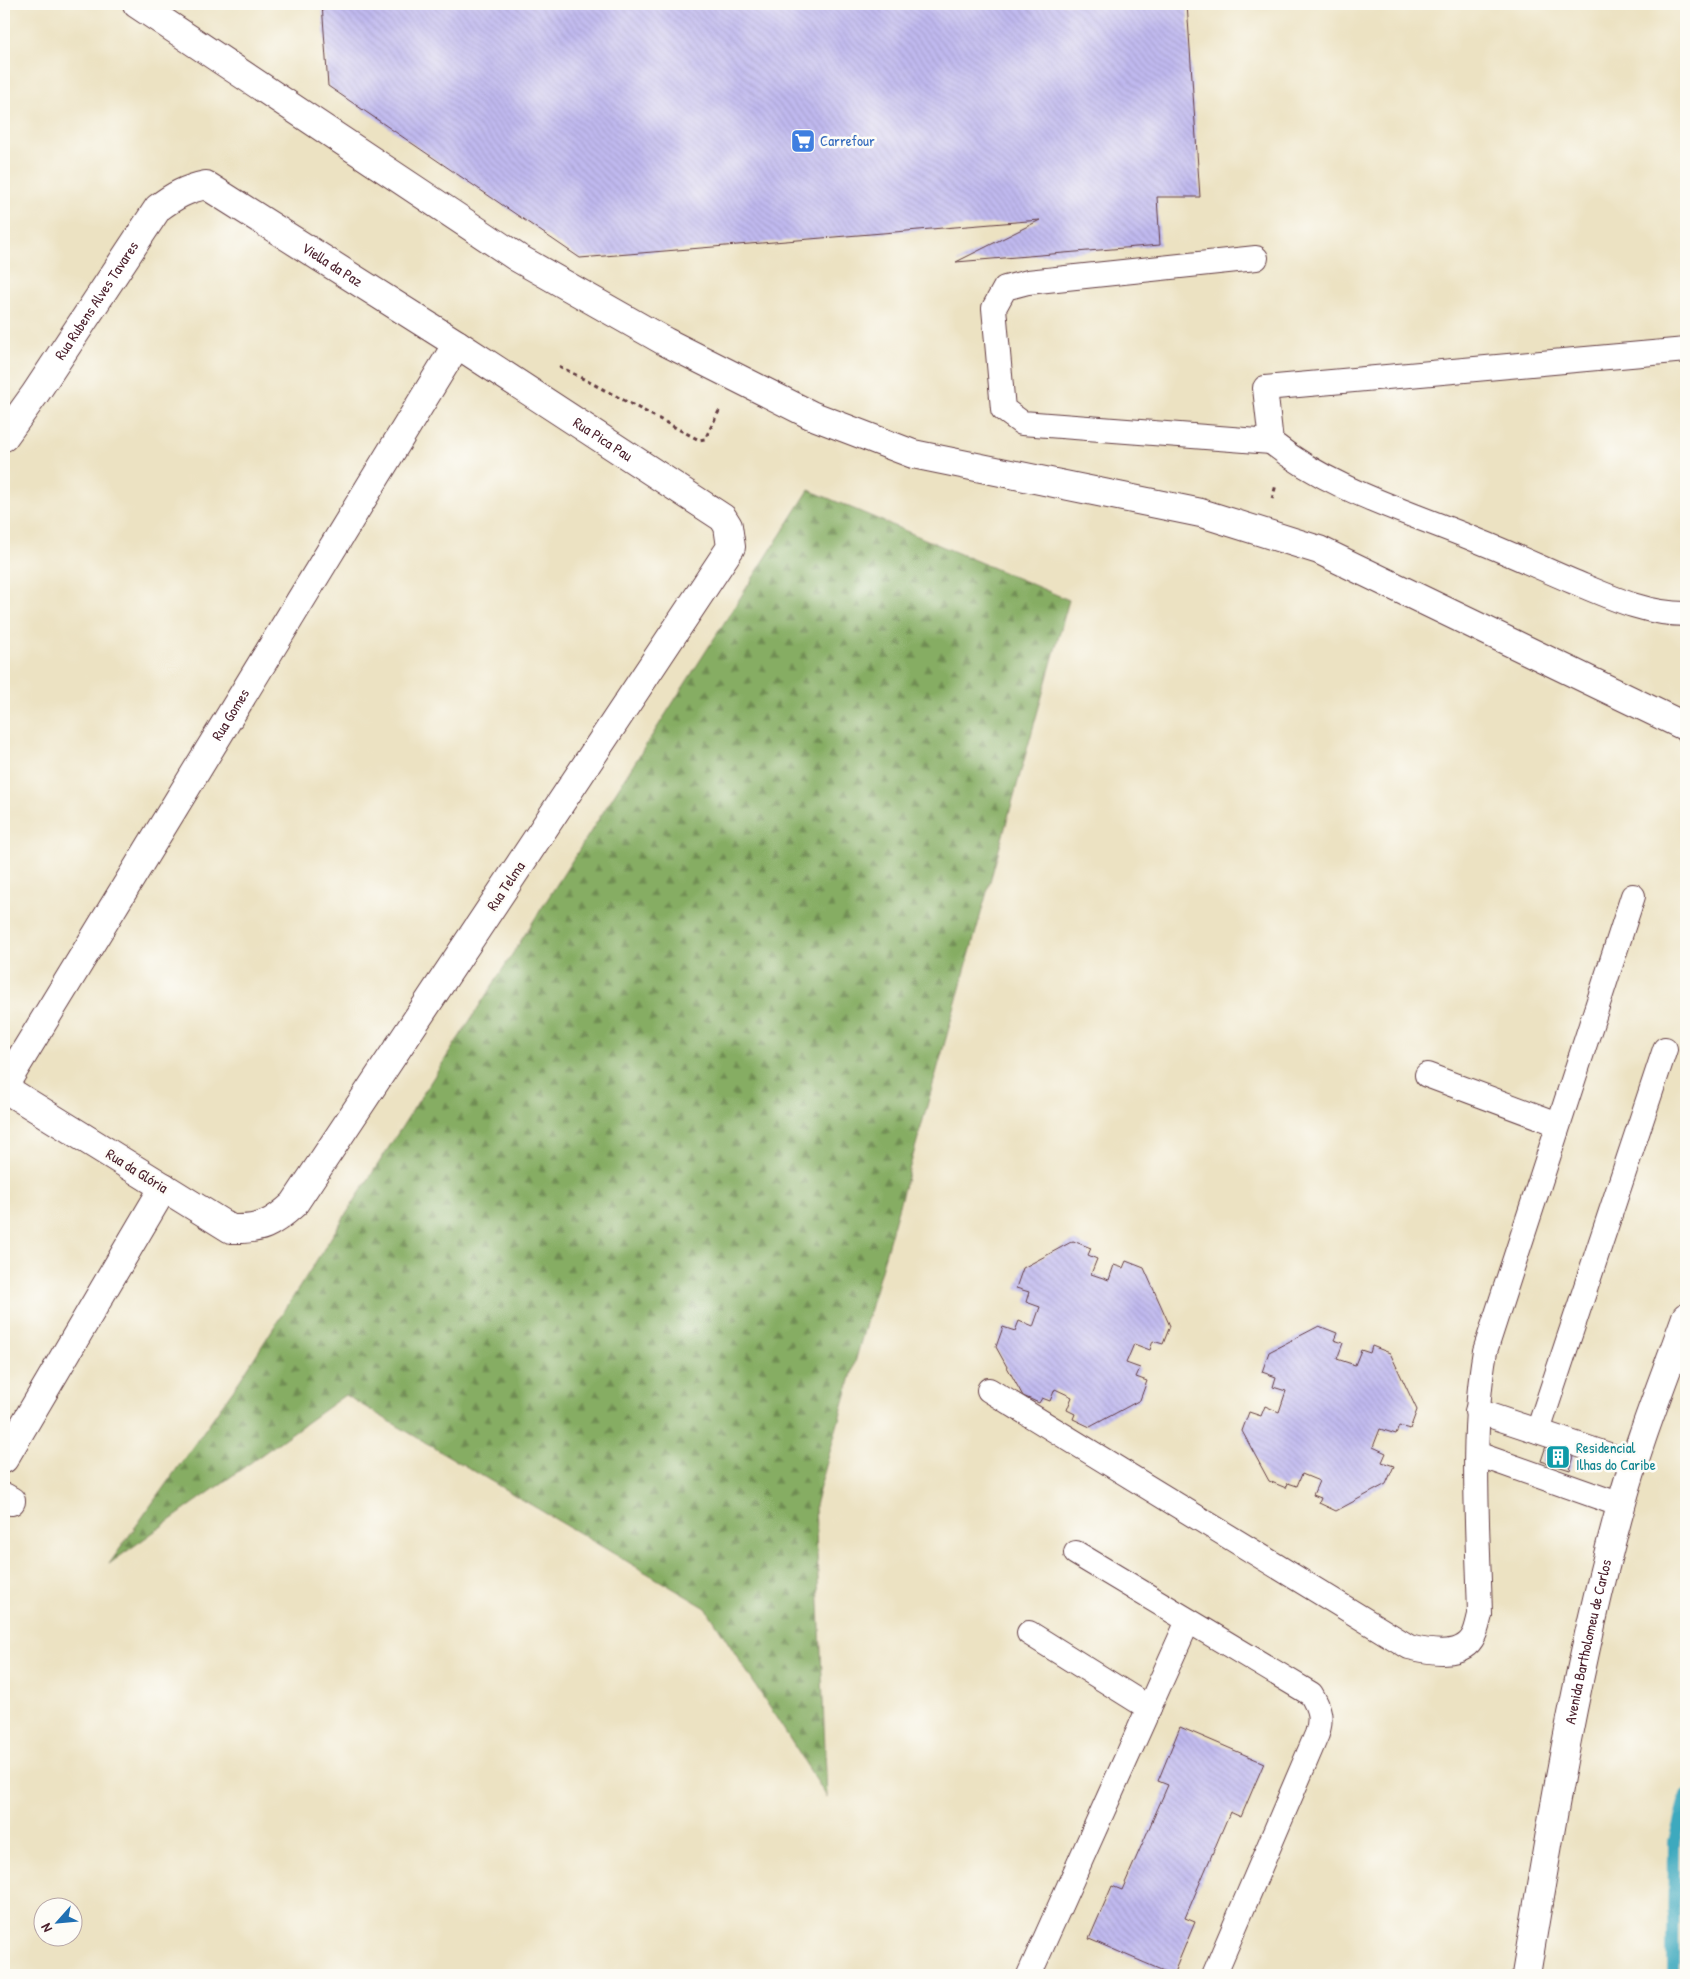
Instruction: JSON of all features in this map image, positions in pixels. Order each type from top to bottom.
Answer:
[{"type":"street","points":[[137,4],[518,258],[666,342],[811,415],[913,454],[1201,513],[1320,550],[1686,727]]},
{"type":"street","name":"Viella da Paz","points":[[206,185],[457,344]]},
{"type":"street","name":"Rua Rubens Alves Tavares","points":[[4,437],[35,394],[158,208],[176,194],[189,188],[206,185]]},
{"type":"street","name":"Rua Pica Pau","points":[[457,344],[723,518],[728,526],[731,547]]},
{"type":"street","name":"Rua Gomes","points":[[4,1087],[457,344]]},
{"type":"street","name":"Rua Telma","points":[[275,1220],[294,1204],[731,547]]},
{"type":"street","name":"Rua da Glória","points":[[4,1087],[231,1229],[253,1230],[275,1220]]},
{"type":"street","points":[[4,1460],[164,1187]]},
{"type":"street","name":"Avenida Bartholomeu de Carlos","points":[[1526,1975],[1553,1811],[1586,1639],[1633,1463],[1686,1317]]},
{"type":"lane","points":[[1256,258],[1028,282],[1005,288],[994,308],[1003,409],[1022,423],[1285,452],[1331,482],[1475,539],[1624,603],[1668,614],[1686,614]]},
{"type":"lane","points":[[1285,452],[1265,388],[1686,350]]},
{"type":"lane","points":[[989,1390],[1409,1647],[1431,1653],[1457,1650],[1474,1637],[1480,1616],[1477,1412],[1485,1350],[1633,896]]},
{"type":"lane","points":[[1538,1431],[1665,1049]]},
{"type":"lane","points":[[1427,1075],[1558,1124]]},
{"type":"lane","points":[[1477,1412],[1633,1463]]},
{"type":"lane","points":[[1477,1454],[1621,1505]]},
{"type":"lane","points":[[1076,1553],[1312,1694],[1320,1708],[1321,1722],[1317,1734],[1214,1975]]},
{"type":"lane","points":[[1029,1975],[1188,1621]]},
{"type":"lane","points":[[1029,1633],[1149,1708]]},
{"type":"path","points":[[556,364],[699,440],[705,439],[707,436],[736,376]]},
{"type":"path","points":[[1261,532],[1285,452]]},
{"type":"green space","points":[[809,490],[1069,600],[815,1505],[827,1797],[706,1608],[345,1395],[109,1564],[240,1380]]},
{"type":"building","name":"Carrefour","points":[[322,4],[1187,4],[1200,197],[1157,197],[1160,245],[956,262],[1040,220],[580,258],[328,86]]},
{"type":"building","points":[[1073,1241],[1091,1248],[1088,1255],[1097,1259],[1091,1274],[1109,1280],[1114,1265],[1123,1268],[1126,1261],[1144,1268],[1170,1326],[1163,1344],[1153,1341],[1150,1350],[1134,1344],[1126,1363],[1140,1368],[1136,1377],[1147,1381],[1140,1400],[1090,1427],[1073,1419],[1075,1414],[1067,1410],[1072,1397],[1055,1389],[1050,1401],[1042,1398],[1039,1403],[1023,1396],[996,1347],[1003,1327],[1015,1331],[1019,1321],[1033,1327],[1040,1307],[1026,1302],[1029,1292],[1016,1288],[1023,1268]]},
{"type":"building","points":[[1319,1326],[1337,1333],[1334,1340],[1343,1343],[1337,1359],[1355,1365],[1361,1350],[1370,1353],[1372,1346],[1390,1353],[1417,1410],[1410,1429],[1399,1426],[1396,1434],[1380,1429],[1373,1447],[1386,1453],[1382,1462],[1394,1466],[1386,1484],[1336,1511],[1319,1503],[1321,1498],[1313,1495],[1319,1481],[1302,1474],[1297,1486],[1288,1483],[1286,1488],[1269,1481],[1242,1431],[1249,1412],[1261,1416],[1265,1406],[1279,1412],[1286,1391],[1273,1387],[1276,1377],[1262,1372],[1269,1352]]},
{"type":"building","name":"Residencial Ilhas do Caribe","points":[[1547,1443],[1575,1453],[1570,1470],[1541,1461]]},
{"type":"building","points":[[1180,1727],[1264,1763],[1241,1817],[1230,1812],[1185,1918],[1195,1922],[1173,1975],[1089,1939],[1112,1886],[1122,1890],[1168,1785],[1158,1781]]},
{"type":"waterway","points":[[1673,1975],[1674,1841],[1686,1795]]},
{"type":"place","name":"Carrefour","points":[[803,141]]},
{"type":"place","name":"Residencial Ilhas do Caribe","points":[[1558,1457]]}]
